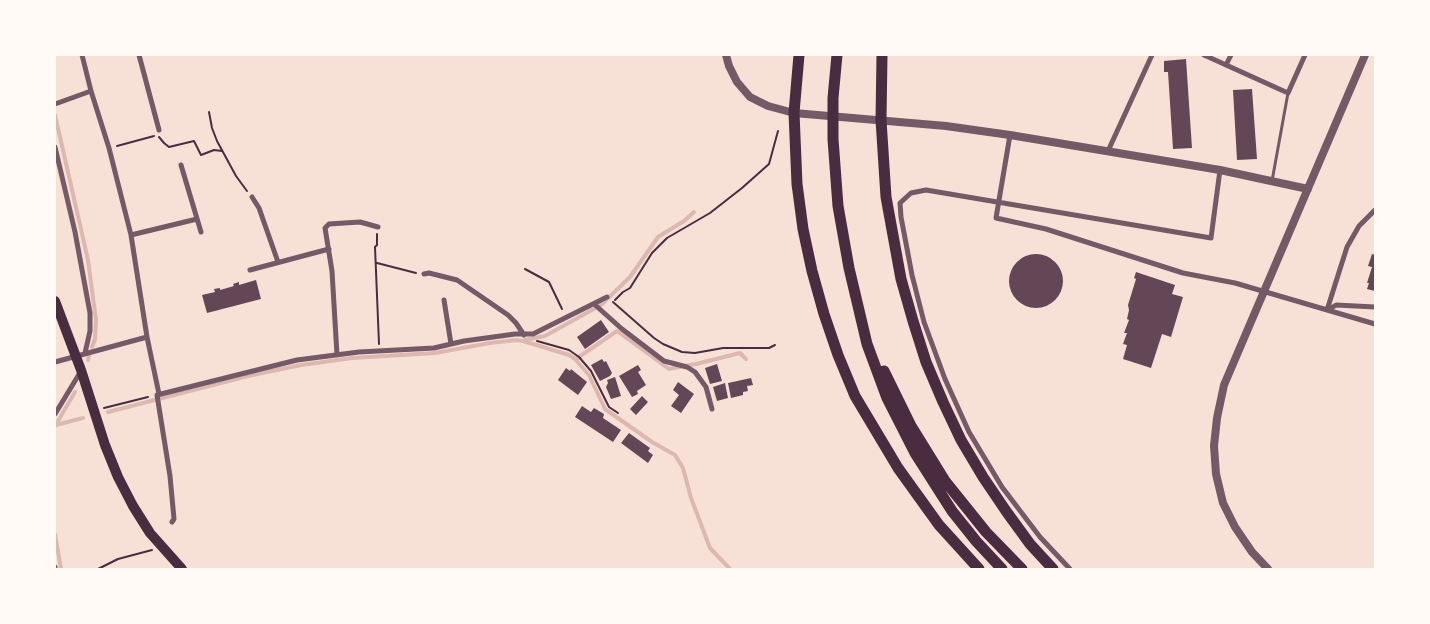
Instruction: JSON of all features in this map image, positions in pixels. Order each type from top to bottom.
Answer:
[{"type":"highway","points":[[799,55],[794,113],[797,184],[814,279],[838,355],[855,396],[898,468],[939,524],[979,569]]},
{"type":"highway","points":[[837,55],[833,139],[838,206],[858,313],[867,344],[884,391],[914,453],[952,510],[976,541],[1002,569]]},
{"type":"highway","points":[[882,55],[881,120],[886,197],[906,296],[926,362],[958,432],[983,477],[1030,544],[1053,569]]},
{"type":"highway","points":[[849,268],[879,359],[911,426],[932,462],[966,508],[1022,569]]},
{"type":"highway","points":[[55,301],[80,354],[81,370],[118,477],[150,533],[182,569]]},
{"type":"street","points":[[82,55],[91,91],[110,148],[131,235],[170,476],[174,519],[172,522]]},
{"type":"street","points":[[139,55],[159,130]]},
{"type":"street","points":[[726,55],[737,82],[750,97],[768,106],[794,113],[946,126],[1010,135],[1220,170],[1308,189]]},
{"type":"street","points":[[1108,151],[1152,55]]},
{"type":"street","points":[[1204,55],[1288,93],[1305,55]]},
{"type":"street","points":[[1226,65],[1230,55]]},
{"type":"street","points":[[1268,569],[1252,552],[1235,527],[1223,503],[1216,474],[1214,446],[1217,418],[1224,385],[1365,55]]},
{"type":"street","points":[[55,104],[91,91]]},
{"type":"street","points":[[1010,135],[996,218],[1046,229],[1183,273],[1236,283],[1375,324]]},
{"type":"street","points":[[55,147],[75,232],[90,313],[90,331],[80,354]]},
{"type":"street","points":[[181,165],[201,232]]},
{"type":"street","points":[[1070,569],[1040,537],[1002,487],[969,432],[945,379],[924,322],[912,275],[900,203],[911,193],[926,190],[1211,238],[1220,170]]},
{"type":"street","points":[[252,196],[260,208],[278,262]]},
{"type":"street","points":[[1327,310],[1347,247],[1359,226],[1375,210]]},
{"type":"street","points":[[131,235],[197,219]]},
{"type":"street","points":[[337,355],[332,271],[326,228],[329,224],[360,222],[378,227]]},
{"type":"street","points":[[250,270],[329,249]]},
{"type":"street","points":[[424,274],[429,273],[457,280],[508,315],[524,334]]},
{"type":"street","points":[[158,397],[297,360],[379,351],[434,348],[515,334],[533,334],[606,297]]},
{"type":"street","points":[[444,300],[451,344]]},
{"type":"street","points":[[594,304],[622,330],[664,361],[687,367],[694,372],[706,387],[712,409]]},
{"type":"street","points":[[1327,310],[1336,304],[1375,307]]},
{"type":"street","points":[[55,362],[147,337]]},
{"type":"street","points":[[55,414],[81,370]]},
{"type":"lane","points":[[1272,181],[1288,93]]},
{"type":"path","points":[[209,112],[212,128],[222,151],[236,176],[252,196]]},
{"type":"path","points":[[613,302],[630,288],[652,253],[667,238],[710,213],[769,164],[778,131]]},
{"type":"path","points":[[110,148],[158,135],[169,146],[194,141],[201,155],[214,150],[222,151]]},
{"type":"path","points":[[378,227],[377,245],[375,247],[379,351]]},
{"type":"path","points":[[376,263],[424,274]]},
{"type":"path","points":[[525,269],[549,282],[566,318]]},
{"type":"path","points":[[606,297],[659,341],[682,352],[723,348],[769,348],[775,345]]},
{"type":"path","points":[[524,334],[530,339],[570,350],[580,357],[591,371],[609,407],[618,413]]},
{"type":"path","points":[[94,411],[158,397]]},
{"type":"path","points":[[98,569],[118,559],[161,546]]},
{"type":"building","points":[[1186,59],[1192,148],[1173,149],[1168,72],[1164,72],[1164,61]]},
{"type":"building","points":[[1252,89],[1257,159],[1237,160],[1233,90]]},
{"type":"building","points":[[1031,254],[1041,254],[1051,258],[1059,266],[1063,281],[1059,296],[1051,304],[1041,308],[1031,308],[1021,304],[1013,296],[1009,286],[1009,276],[1013,266],[1021,258]]},
{"type":"building","points":[[1372,254],[1375,255],[1375,291],[1367,289],[1372,267],[1368,266]]},
{"type":"building","points":[[1136,272],[1175,285],[1172,294],[1183,297],[1171,337],[1162,334],[1151,368],[1123,359],[1127,345],[1123,344],[1127,333],[1124,333],[1129,320],[1127,319],[1128,305],[1136,279],[1134,278]]},
{"type":"building","points":[[256,280],[261,299],[207,313],[202,295],[215,292],[214,289],[220,288],[220,290],[234,286],[233,284],[239,282],[239,285]]},
{"type":"building","points":[[601,320],[609,332],[585,349],[577,337]]},
{"type":"building","points":[[602,359],[604,362],[606,361],[612,373],[600,381],[591,365]]},
{"type":"building","points":[[717,364],[722,381],[710,384],[705,368]]},
{"type":"building","points":[[638,365],[641,370],[638,372],[646,385],[637,391],[638,394],[632,397],[619,376]]},
{"type":"building","points":[[566,368],[570,371],[571,369],[587,382],[578,395],[558,380]]},
{"type":"building","points":[[615,377],[621,396],[611,399],[606,387],[607,380]]},
{"type":"building","points":[[751,378],[753,385],[747,386],[748,391],[743,392],[743,395],[731,398],[728,383]]},
{"type":"building","points":[[678,382],[694,394],[681,413],[671,406],[679,395],[673,390]]},
{"type":"building","points":[[725,383],[728,398],[717,401],[713,387]]},
{"type":"building","points":[[642,396],[648,402],[636,415],[630,409]]},
{"type":"building","points":[[582,406],[591,412],[594,408],[604,414],[603,418],[621,430],[613,442],[575,417]]},
{"type":"building","points":[[629,433],[650,448],[648,451],[653,455],[648,463],[621,443]]},
{"type":"waterway","points":[[55,115],[88,260],[96,320],[95,339],[92,347]]},
{"type":"waterway","points":[[525,340],[545,336],[601,305],[630,277],[658,237],[684,221],[694,212]]},
{"type":"waterway","points":[[576,359],[617,331],[669,369],[740,353],[746,359]]},
{"type":"waterway","points":[[108,412],[248,376],[301,365],[352,358],[435,353],[490,343],[523,341],[569,355],[575,359],[589,375],[605,409],[652,442],[675,455],[683,468],[691,498],[710,548],[730,569]]},
{"type":"waterway","points":[[88,360],[89,356]]},
{"type":"waterway","points":[[55,426],[75,392]]},
{"type":"waterway","points":[[56,425],[83,418]]},
{"type":"waterway","points":[[55,534],[61,569]]}]
